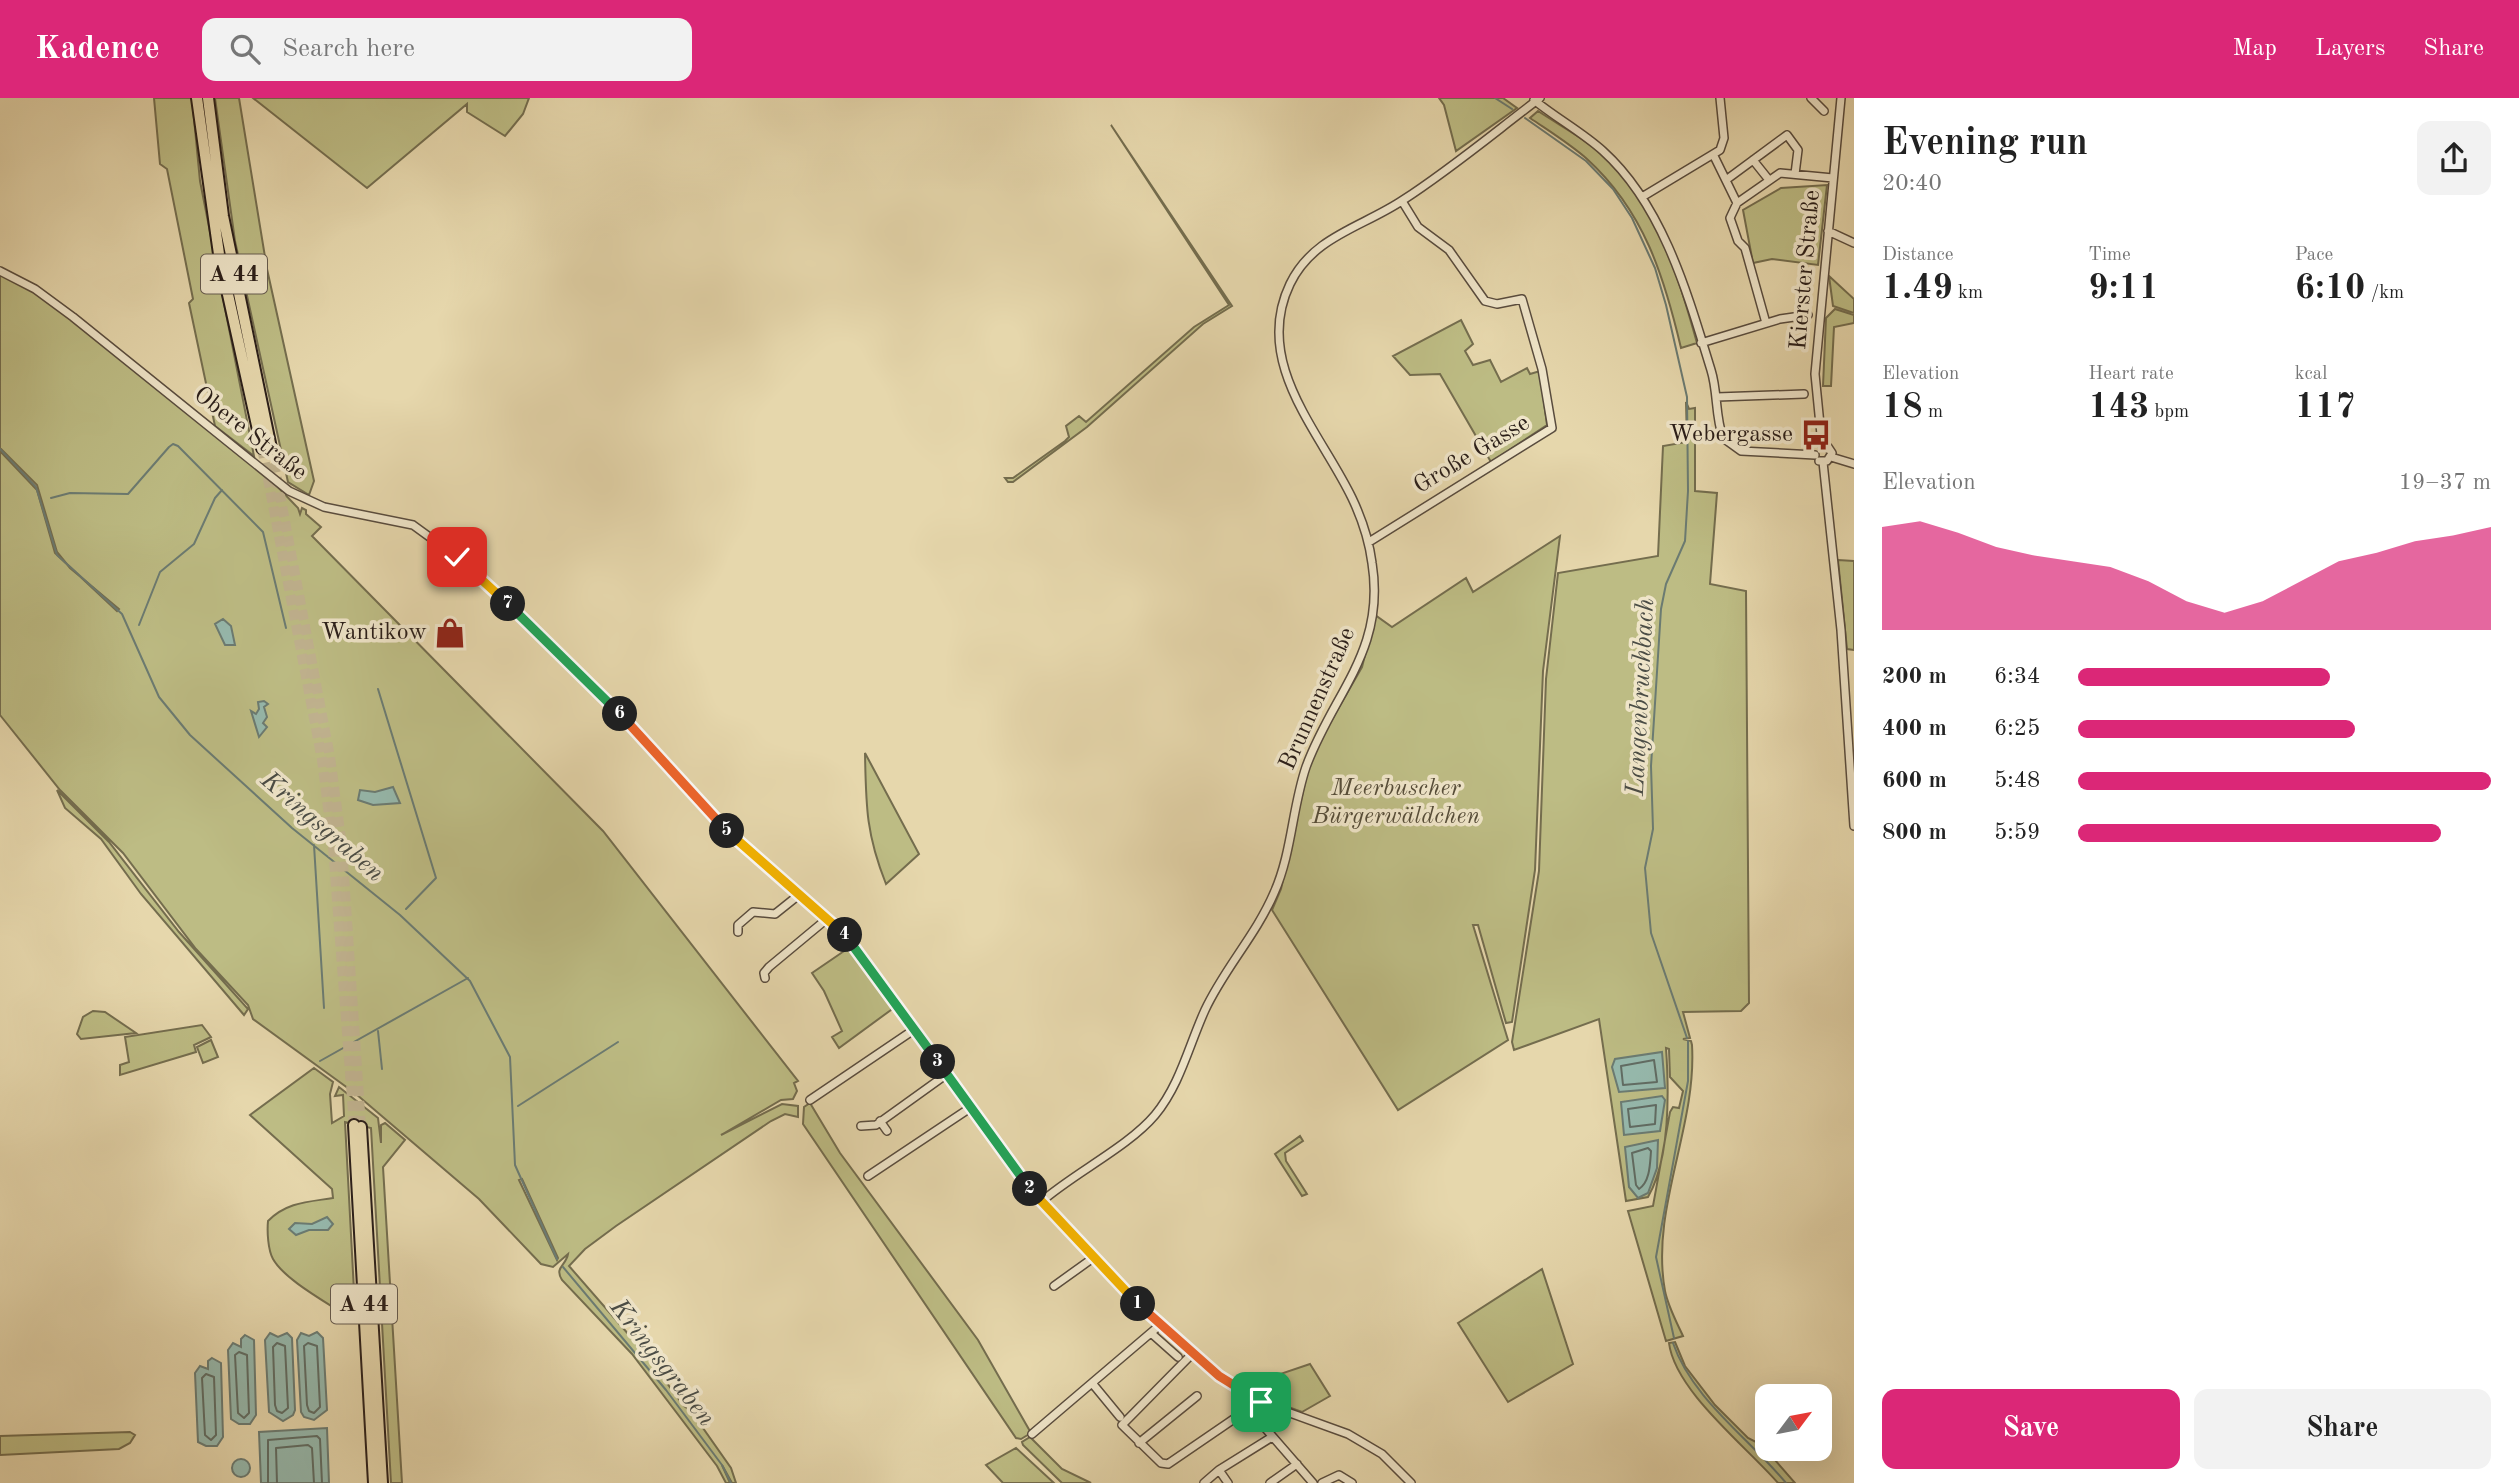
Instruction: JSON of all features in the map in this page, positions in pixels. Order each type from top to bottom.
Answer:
[{"type":"highway","name":"A 44","points":[[197,98],[221,264],[267,448],[227,240],[208,98]]},
{"type":"highway","name":"A 44","points":[[374,1483],[357,1126],[382,1483]]},
{"type":"street","points":[[1642,197],[1714,156],[1724,138],[1720,98]]},
{"type":"street","points":[[1811,98],[1824,111]]},
{"type":"street","name":"Kierster Straße","points":[[1822,445],[1815,374],[1841,98]]},
{"type":"street","points":[[1536,99],[1604,152],[1642,197],[1671,256],[1702,343],[1717,397],[1719,428],[1730,446],[1741,451],[1815,455],[1823,462],[1846,697],[1854,826]]},
{"type":"street","name":"Brunnenstraße","points":[[1041,1202],[1154,1116],[1175,1084],[1219,982],[1274,893],[1307,765],[1318,738],[1359,666],[1366,645],[1374,590],[1369,542],[1351,495],[1315,435],[1289,383],[1281,350],[1282,314],[1290,284],[1311,256],[1332,237],[1402,201],[1536,99]]},
{"type":"street","points":[[1726,180],[1787,135],[1798,150],[1795,174]]},
{"type":"street","points":[[1714,156],[1737,204]]},
{"type":"street","points":[[1754,160],[1769,180]]},
{"type":"street","points":[[1766,323],[1745,248],[1738,241],[1730,218],[1737,204],[1780,173],[1833,178]]},
{"type":"street","name":"Große Gasse","points":[[1369,542],[1552,428],[1542,369],[1522,299],[1497,304],[1485,301],[1449,250],[1418,227],[1402,201]]},
{"type":"street","points":[[1828,231],[1854,243]]},
{"type":"street","name":"Obere Straße","points":[[0,271],[35,289],[73,317],[289,491],[324,507],[404,522],[438,540],[593,686],[711,816],[828,918],[866,960],[970,1108],[1041,1202],[1160,1325],[1233,1386],[1261,1402],[1348,1434],[1382,1454],[1411,1483]]},
{"type":"street","points":[[1702,343],[1766,323],[1808,316]]},
{"type":"street","points":[[1717,397],[1804,394]]},
{"type":"street","points":[[1815,455],[1816,449],[1822,445],[1831,450],[1831,457]]},
{"type":"street","points":[[1823,462],[1831,457],[1854,464]]},
{"type":"street","points":[[738,932],[738,925],[753,912],[775,914],[800,894]]},
{"type":"street","points":[[765,978],[764,972],[769,967],[828,918]]},
{"type":"street","points":[[810,1100],[915,1029]]},
{"type":"street","points":[[860,1126],[871,1128],[947,1074]]},
{"type":"street","points":[[868,1177],[970,1108]]},
{"type":"street","points":[[880,1121],[887,1131]]},
{"type":"street","points":[[1054,1286],[1093,1258]]},
{"type":"street","points":[[1032,1434],[1160,1325]]},
{"type":"street","points":[[1152,1333],[1178,1357]]},
{"type":"street","points":[[1193,1353],[1122,1425],[1161,1463],[1168,1464],[1244,1412],[1257,1411]]},
{"type":"street","points":[[1092,1383],[1120,1417]]},
{"type":"street","points":[[1139,1443],[1197,1395]]},
{"type":"street","points":[[1261,1402],[1257,1411],[1259,1421],[1313,1483]]},
{"type":"street","points":[[1204,1483],[1219,1470],[1272,1437]]},
{"type":"street","points":[[1270,1483],[1297,1464]]},
{"type":"street","points":[[1219,1470],[1228,1483]]},
{"type":"street","points":[[1322,1483],[1339,1475],[1352,1483]]},
{"type":"green space","points":[[154,98],[192,98],[200,181],[254,456],[215,426],[189,303],[193,299],[167,169],[160,164]]},
{"type":"green space","points":[[215,98],[239,98],[267,269],[314,481],[309,495],[288,482],[235,241]]},
{"type":"green space","points":[[253,98],[529,98],[523,114],[505,136],[467,112],[467,104],[367,188]]},
{"type":"green space","points":[[1439,98],[1503,98],[1517,108],[1456,151],[1444,105]]},
{"type":"green space","points":[[1538,111],[1601,153],[1637,192],[1663,240],[1697,343],[1681,348],[1659,270],[1623,200],[1587,159],[1530,118]]},
{"type":"green space","points":[[1111,125],[1232,306],[1203,324],[1087,427],[1013,482],[1008,482],[1005,478],[1013,478],[1065,441],[1069,437],[1066,426],[1079,416],[1086,422],[1194,327],[1229,305]]},
{"type":"green space","points":[[1827,185],[1818,265],[1772,259],[1753,263],[1743,210],[1781,188]]},
{"type":"green space","points":[[0,274],[32,290],[72,319],[274,483],[298,508],[300,514],[302,508],[306,510],[306,514],[321,527],[312,536],[603,831],[798,1081],[794,1083],[797,1091],[793,1099],[781,1100],[721,1135],[782,1104],[798,1106],[798,1117],[785,1114],[771,1121],[616,1226],[585,1249],[569,1266],[643,1351],[684,1406],[700,1417],[703,1428],[731,1468],[736,1483],[732,1483],[722,1465],[730,1483],[726,1483],[717,1466],[632,1354],[562,1280],[559,1272],[568,1254],[553,1267],[541,1264],[479,1199],[356,1094],[253,1019],[248,1005],[196,949],[123,853],[60,790],[0,715],[0,451],[37,490],[55,553],[67,564],[57,552],[37,485],[0,448]],"holes":[[[80,576],[119,609],[117,611]],[[522,1179],[557,1260],[519,1180]]]},
{"type":"green space","points":[[1829,276],[1854,299],[1854,313],[1833,306]]},
{"type":"green space","points":[[1835,309],[1854,315],[1854,323],[1834,327],[1831,386],[1823,386],[1826,318]]},
{"type":"green space","points":[[1461,320],[1473,344],[1465,351],[1473,365],[1490,360],[1501,382],[1527,368],[1530,374],[1540,371],[1547,425],[1491,462],[1440,374],[1410,375],[1393,356]]},
{"type":"green space","points":[[1686,402],[1689,409],[1695,408],[1695,491],[1717,493],[1710,584],[1746,591],[1749,1003],[1741,1011],[1683,1012],[1690,1038],[1683,1039],[1691,1041],[1692,1045],[1692,1076],[1668,1199],[1662,1260],[1666,1297],[1683,1336],[1666,1341],[1628,1211],[1653,1206],[1660,1168],[1648,1197],[1626,1201],[1599,1019],[1514,1050],[1512,1042],[1539,871],[1546,679],[1558,573],[1658,556],[1663,446],[1687,442]],"holes":[[[1666,1048],[1669,1049],[1670,1077],[1683,1091],[1679,1108],[1673,1107],[1670,1112],[1664,1144],[1668,1084]]]},
{"type":"green space","name":"Meerbuscher Bürgerwäldchen","points":[[1560,536],[1543,671],[1535,870],[1512,1022],[1506,1023],[1478,925],[1473,925],[1508,1040],[1398,1110],[1272,910],[1281,889],[1308,769],[1323,735],[1362,667],[1375,615],[1392,627],[1466,578],[1473,592]]},
{"type":"green space","points":[[1838,560],[1854,561],[1854,650],[1847,649]]},
{"type":"green space","points":[[865,753],[919,854],[886,884],[874,850],[868,820]]},
{"type":"green space","points":[[57,790],[109,842],[179,932],[248,1009],[244,1015],[141,894],[101,839],[65,808]]},
{"type":"green space","points":[[850,947],[895,1007],[839,1048],[832,1037],[842,1031],[824,991],[812,973]]},
{"type":"green space","points":[[93,1011],[105,1012],[136,1033],[81,1039],[77,1034],[83,1017]]},
{"type":"green space","points":[[202,1025],[211,1037],[194,1045],[196,1052],[120,1075],[120,1065],[129,1062],[125,1037]]},
{"type":"green space","points":[[211,1040],[218,1057],[203,1063],[197,1047]]},
{"type":"green space","points":[[314,1068],[333,1082],[330,1094],[332,1123],[344,1116],[343,1095],[335,1096],[339,1087],[378,1118],[381,1143],[381,1125],[385,1123],[405,1140],[383,1167],[402,1483],[391,1483],[371,1128],[345,1122],[355,1310],[347,1309],[347,1316],[307,1290],[279,1267],[270,1251],[268,1221],[290,1206],[333,1198],[332,1189],[250,1115]]},
{"type":"green space","points":[[810,1103],[840,1153],[978,1340],[1031,1433],[1021,1439],[1016,1438],[803,1124],[804,1107]]},
{"type":"green space","points":[[1300,1136],[1303,1141],[1285,1153],[1286,1161],[1307,1194],[1302,1196],[1275,1154]]},
{"type":"green space","points":[[1542,1269],[1573,1364],[1508,1402],[1458,1323]]},
{"type":"green space","points":[[1675,1342],[1685,1366],[1715,1405],[1748,1438],[1755,1442],[1755,1460],[1698,1399],[1674,1361],[1669,1343]]},
{"type":"green space","points":[[1310,1364],[1330,1396],[1302,1412],[1277,1403],[1245,1386]]},
{"type":"green space","points":[[130,1432],[135,1435],[130,1443],[119,1449],[0,1455],[0,1436]]},
{"type":"green space","points":[[1030,1437],[1062,1469],[1091,1483],[1062,1483],[1023,1445],[1022,1442]]},
{"type":"green space","points":[[1016,1448],[1054,1483],[1003,1483],[986,1465]]},
{"type":"green space","points":[[1756,1461],[1776,1461],[1795,1483],[1778,1483]]},
{"type":"water","points":[[223,619],[231,626],[235,645],[225,645],[215,624]]},
{"type":"water","points":[[264,701],[268,704],[264,707],[267,717],[263,723],[267,727],[259,737],[251,711],[256,714],[259,709],[258,702]]},
{"type":"water","points":[[393,787],[400,803],[373,805],[358,800],[360,790],[375,792]]},
{"type":"water","points":[[1662,1052],[1665,1088],[1619,1092],[1612,1067],[1615,1059]]},
{"type":"water","points":[[1662,1096],[1665,1100],[1660,1131],[1624,1135],[1621,1102]]},
{"type":"water","points":[[1658,1140],[1657,1168],[1648,1193],[1638,1198],[1629,1187],[1625,1147]]},
{"type":"water","points":[[327,1217],[333,1224],[328,1230],[309,1230],[296,1235],[289,1229],[295,1223],[312,1224]]},
{"type":"water","points":[[317,1332],[323,1338],[327,1410],[314,1420],[304,1417],[301,1412],[297,1340],[301,1333],[309,1336]]},
{"type":"water","points":[[270,1333],[278,1337],[287,1333],[292,1338],[295,1410],[293,1415],[283,1421],[269,1412],[265,1340]]},
{"type":"water","points":[[245,1335],[254,1340],[256,1415],[250,1424],[239,1424],[231,1419],[228,1350],[233,1343],[241,1347],[241,1339]]},
{"type":"water","points":[[212,1358],[221,1363],[223,1437],[217,1446],[206,1446],[198,1442],[195,1373],[200,1366],[208,1369],[208,1361]]},
{"type":"water","points":[[327,1428],[329,1483],[261,1483],[259,1432]]},
{"type":"water","points":[[241,1459],[247,1462],[250,1468],[247,1474],[241,1477],[235,1474],[232,1468],[235,1462]]},
{"type":"waterway","name":"Langenbruchbach","points":[[1495,98],[1512,109]]},
{"type":"waterway","name":"Langenbruchbach","points":[[1525,118],[1586,161],[1613,189],[1632,218],[1655,268],[1687,397],[1688,491],[1685,541],[1666,584],[1661,609],[1651,766],[1653,829],[1645,868],[1651,933],[1687,1038]]},
{"type":"waterway","points":[[51,498],[70,493],[128,494],[169,447],[173,444],[178,446],[263,532],[286,628]]},
{"type":"waterway","name":"Kringsgraben","points":[[0,449],[36,487],[57,555],[122,614],[159,697],[190,735],[292,828],[400,915],[470,981],[510,1057],[515,1165],[557,1259]]},
{"type":"waterway","points":[[139,625],[160,572],[194,544],[215,498],[222,490]]},
{"type":"waterway","points":[[378,689],[436,878],[406,909]]},
{"type":"waterway","points":[[314,845],[324,1008]]},
{"type":"waterway","points":[[320,1061],[468,978]]},
{"type":"waterway","points":[[378,1031],[382,1069]]},
{"type":"waterway","name":"Langenbruchbach","points":[[1674,1338],[1656,1257],[1688,1081],[1688,1041]]},
{"type":"waterway","points":[[518,1106],[618,1042]]},
{"type":"waterway","name":"Kringsgraben","points":[[563,1267],[666,1390],[722,1465],[731,1483]]},
{"type":"waterway","name":"Langenbruchbach","points":[[1673,1343],[1682,1363],[1708,1400],[1786,1483]]},
{"type":"tunnel","points":[[262,448],[322,760],[333,847],[354,1125]]},
{"type":"tunnel","points":[[271,448],[330,757],[342,846],[361,1127]]},
{"type":"place","name":"Webergasse","points":[[1816,435]]},
{"type":"place","name":"Wantikow","points":[[450,633]]},
{"type":"route","points":[[457,557],[593,686],[711,816],[843,933],[876,974],[1023,1179],[1062,1226],[1120,1287],[1219,1376],[1261,1402]]}]
